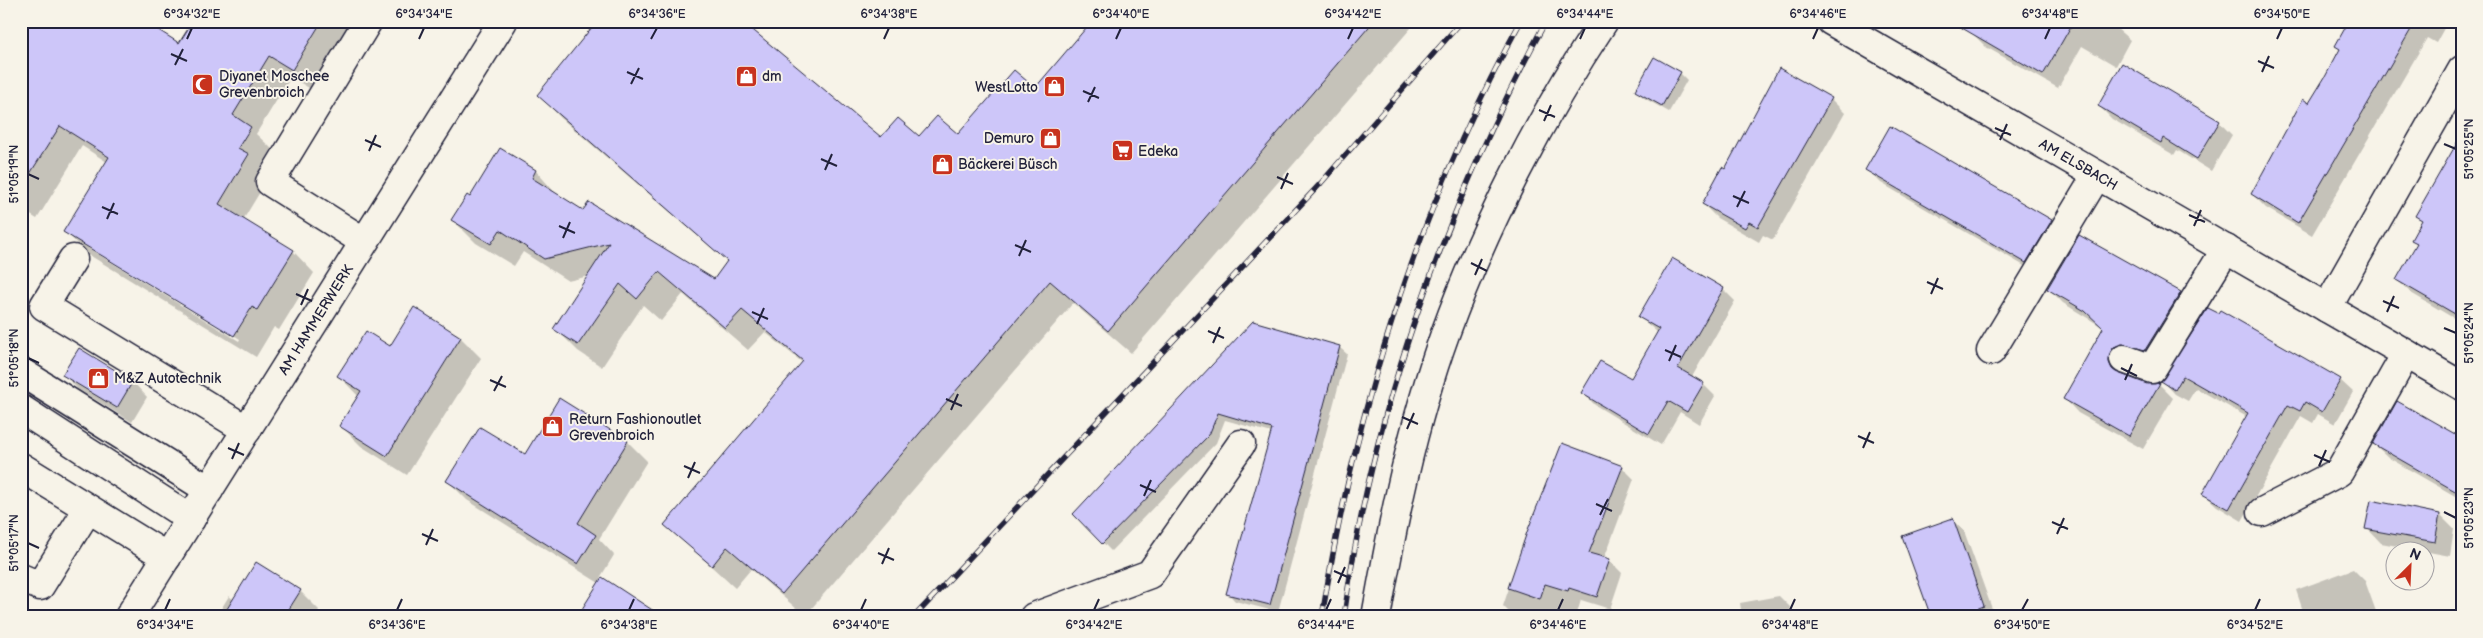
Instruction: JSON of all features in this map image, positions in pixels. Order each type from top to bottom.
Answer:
[{"type":"street","points":[[363,241],[270,182],[368,21]]},
{"type":"street","name":"AM HAMMERWERK","points":[[129,617],[363,241],[503,21]]},
{"type":"street","points":[[1376,617],[1413,438],[1439,352],[1457,303],[1496,215],[1544,121],[1604,21]]},
{"type":"street","name":"AM ELSBACH","points":[[1831,21],[2462,386]]},
{"type":"street","points":[[2327,308],[2462,70]]},
{"type":"street","points":[[1991,351],[2097,175]]},
{"type":"street","points":[[2124,359],[2152,369],[2226,250]]},
{"type":"street","points":[[73,259],[44,306],[247,430]]},
{"type":"street","points":[[2262,512],[2339,472],[2406,354]]},
{"type":"street","points":[[21,372],[209,490]]},
{"type":"street","points":[[21,410],[191,519]]},
{"type":"street","points":[[1034,617],[1150,574],[1241,444]]},
{"type":"street","points":[[21,467],[167,557]]},
{"type":"street","points":[[21,578],[40,586],[88,509]]},
{"type":"building","points":[[21,21],[144,21],[179,43],[193,21],[322,21],[292,70],[269,56],[233,115],[251,127],[238,148],[249,154],[219,204],[294,250],[257,310],[252,307],[234,336],[63,232],[109,157],[60,126],[21,188]]},
{"type":"building","points":[[597,21],[742,21],[881,137],[898,118],[919,136],[937,116],[958,134],[1014,70],[1035,88],[1092,21],[1374,21],[1108,331],[1050,281],[782,594],[727,547],[712,566],[664,525],[803,361],[742,310],[725,328],[659,272],[637,299],[620,284],[578,345],[553,329],[609,243],[544,259],[500,230],[491,244],[451,220],[467,195],[470,197],[500,148],[536,170],[532,178],[583,210],[589,202],[714,279],[727,261],[537,95]]},
{"type":"building","points":[[1950,21],[2074,21],[2043,75]]},
{"type":"building","points":[[2349,21],[2416,21],[2298,223],[2251,194],[2303,99],[2309,103],[2325,77],[2340,49],[2335,46]]},
{"type":"building","points":[[1654,57],[1681,72],[1662,106],[1635,91]]},
{"type":"building","points":[[2122,63],[2220,121],[2197,159],[2163,138],[2161,143],[2098,106]]},
{"type":"building","points":[[1779,68],[1832,98],[1758,227],[1749,222],[1745,228],[1702,204],[1722,167],[1725,169]]},
{"type":"building","points":[[1890,126],[2052,220],[2026,263],[1865,170]]},
{"type":"building","points":[[2462,134],[2462,318],[2396,280],[2417,243],[2411,240],[2422,220],[2415,216]]},
{"type":"building","points":[[2079,235],[2181,292],[2145,350],[2122,344],[2114,347],[2110,353],[2109,362],[2112,369],[2118,373],[2147,384],[2160,383],[2129,436],[2063,399],[2103,328],[2085,311],[2047,289]]},
{"type":"building","points":[[1672,258],[1724,288],[1678,368],[1704,383],[1687,412],[1668,401],[1649,434],[1581,393],[1600,361],[1631,378],[1659,329],[1638,317]]},
{"type":"building","points":[[414,307],[461,337],[387,456],[339,426],[361,391],[337,376],[366,331],[390,346]]},
{"type":"building","points":[[2208,308],[2218,313],[2220,310],[2341,379],[2322,412],[2305,402],[2300,411],[2288,405],[2229,509],[2202,494],[2248,413],[2183,376],[2175,390],[2161,381]]},
{"type":"building","points":[[1253,321],[1340,346],[1270,605],[1226,594],[1272,429],[1218,413],[1209,435],[1102,544],[1073,514]]},
{"type":"building","name":"M&Z Autotechnik","points":[[79,348],[133,381],[117,408],[62,375]]},
{"type":"building","points":[[559,398],[628,441],[578,523],[596,535],[578,564],[446,481],[480,427],[525,454]]},
{"type":"building","points":[[2397,401],[2462,438],[2462,495],[2373,444]]},
{"type":"building","points":[[1562,443],[1623,466],[1589,553],[1610,559],[1597,597],[1569,588],[1568,591],[1545,584],[1540,599],[1508,588],[1527,532]]},
{"type":"building","points":[[2371,500],[2440,514],[2435,540],[2424,540],[2365,529]]},
{"type":"building","points":[[1953,518],[1984,606],[1955,617],[1931,617],[1902,536]]},
{"type":"building","points":[[256,562],[301,590],[284,617],[222,617]]},
{"type":"building","points":[[602,577],[663,617],[577,617]]},
{"type":"railway","points":[[914,617],[1321,183],[1462,21]]},
{"type":"railway","points":[[1322,617],[1336,539],[1353,462],[1396,310],[1422,236],[1452,163],[1485,91],[1521,21]]},
{"type":"railway","points":[[1344,617],[1356,540],[1373,463],[1394,386],[1418,310],[1446,235],[1477,162],[1510,90],[1546,21]]},
{"type":"place","name":"dm","points":[[746,76]]},
{"type":"place","name":"Diyanet Moschee Grevenbroich","points":[[203,84]]},
{"type":"place","name":"WestLotto","points":[[1054,87]]},
{"type":"place","name":"Demuro","points":[[1050,138]]},
{"type":"place","name":"Edeka","points":[[1122,151]]},
{"type":"place","name":"Bäckerei Büsch","points":[[942,164]]},
{"type":"place","name":"M&Z Autotechnik","points":[[98,378]]},
{"type":"place","name":"Return Fashionoutlet Grevenbroich","points":[[553,427]]}]
